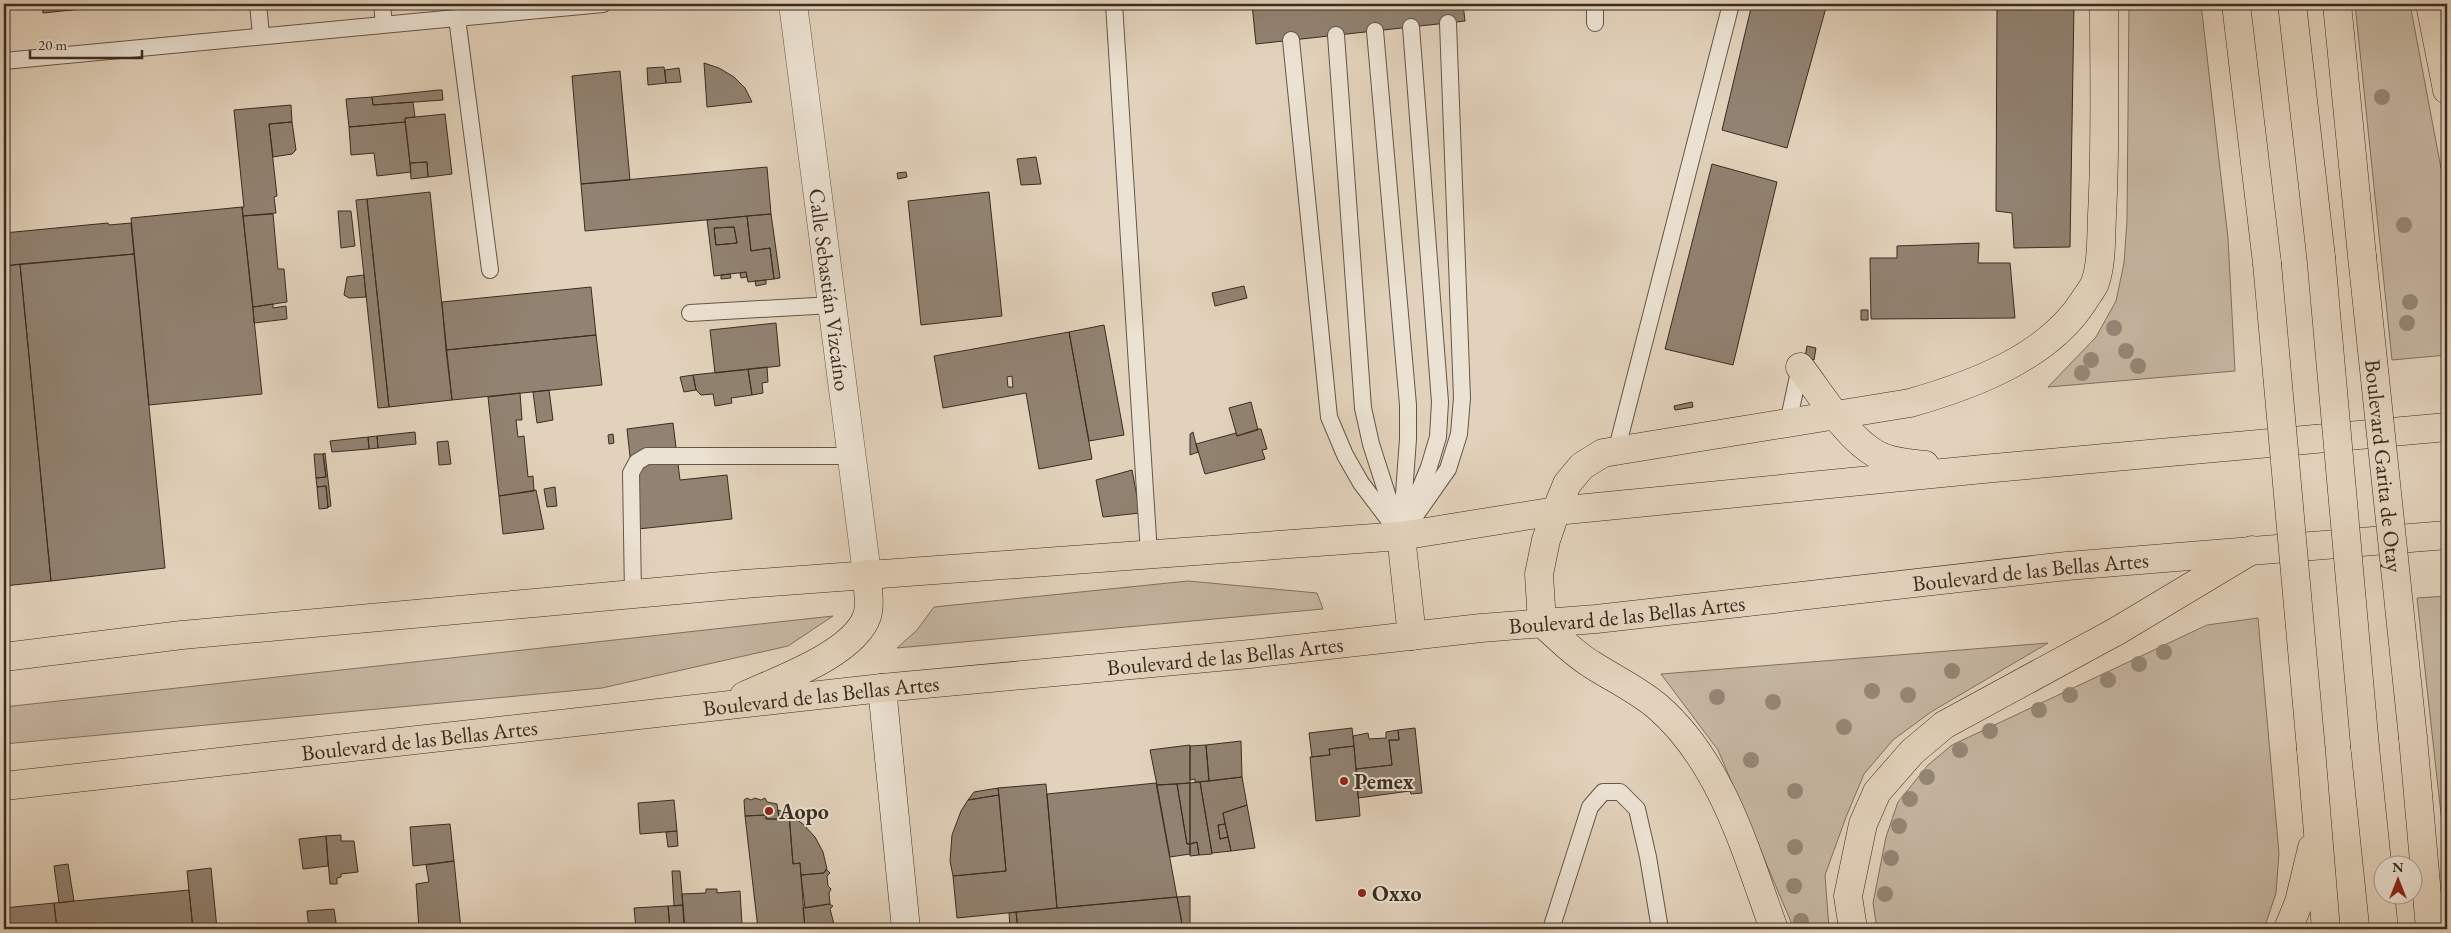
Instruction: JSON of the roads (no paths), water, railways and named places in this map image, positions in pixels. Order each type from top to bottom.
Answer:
[{"type":"main road","points":[[1774,929],[1744,847],[1722,796],[1700,754],[1683,732],[1658,707],[1625,682],[1591,664],[1542,623],[1539,574],[1546,540],[1556,511],[1566,484],[1582,466],[1603,453],[1910,403],[1951,391],[1996,371],[2041,346],[2076,313],[2095,283],[2100,248],[2104,179],[2104,4]]},
{"type":"main road","points":[[2236,4],[2267,263],[2326,929]]},
{"type":"main road","points":[[2292,4],[2321,257],[2365,747],[2384,929]]},
{"type":"main road","name":"Boulevard Garita de Otay","points":[[2338,4],[2362,256],[2413,738],[2430,929]]},
{"type":"main road","points":[[2430,4],[2447,90]]},
{"type":"main road","points":[[1800,367],[1836,415],[1862,444],[1877,454],[1897,461],[1984,469]]},
{"type":"main road","points":[[4,657],[182,634],[633,594],[868,574],[1400,536],[1556,511],[1984,469],[2447,427]]},
{"type":"main road","name":"Boulevard de las Bellas Artes","points":[[4,786],[882,688],[1250,654],[1412,636],[1596,619],[2067,566],[2447,535]]},
{"type":"main road","points":[[1400,536],[1412,636]]},
{"type":"main road","points":[[1853,929],[1848,896],[1863,824],[1877,792],[1912,752],[1944,725],[2117,631],[2252,550]]},
{"type":"main road","points":[[722,706],[816,663],[857,634],[868,615],[868,574]]},
{"type":"main road","points":[[2288,929],[2298,902],[2318,827]]},
{"type":"street","name":"Calle Sebastián Vizcaíno","points":[[793,4],[868,574]]},
{"type":"street","points":[[882,688],[906,929]]},
{"type":"lane","points":[[258,4],[261,35]]},
{"type":"lane","points":[[382,4],[384,25]]},
{"type":"lane","points":[[4,60],[603,4]]},
{"type":"lane","points":[[1114,4],[1149,554]]},
{"type":"lane","points":[[1594,4],[1595,23]]},
{"type":"lane","points":[[1616,452],[1731,4]]},
{"type":"lane","points":[[458,18],[490,270]]},
{"type":"lane","points":[[1400,536],[1448,469],[1459,434],[1462,398],[1448,23]]},
{"type":"lane","points":[[1400,536],[1429,467],[1438,437],[1440,402],[1411,27]]},
{"type":"lane","points":[[1375,31],[1408,405],[1408,438],[1400,536]]},
{"type":"lane","points":[[1336,35],[1363,408],[1371,444],[1400,536]]},
{"type":"lane","points":[[1291,40],[1330,417],[1345,456],[1361,483],[1400,536]]},
{"type":"lane","points":[[690,313],[832,305]]},
{"type":"lane","points":[[1788,423],[1800,367]]},
{"type":"lane","points":[[633,594],[631,473],[637,462],[647,456],[853,456]]},
{"type":"lane","points":[[1550,929],[1590,807],[1603,792],[1620,792],[1636,809],[1648,858],[1660,929]]},
{"type":"place","name":"Pemex","points":[[1344,781]]},
{"type":"place","name":"Aopo","points":[[769,811]]},
{"type":"place","name":"Oxxo","points":[[1362,893]]}]
